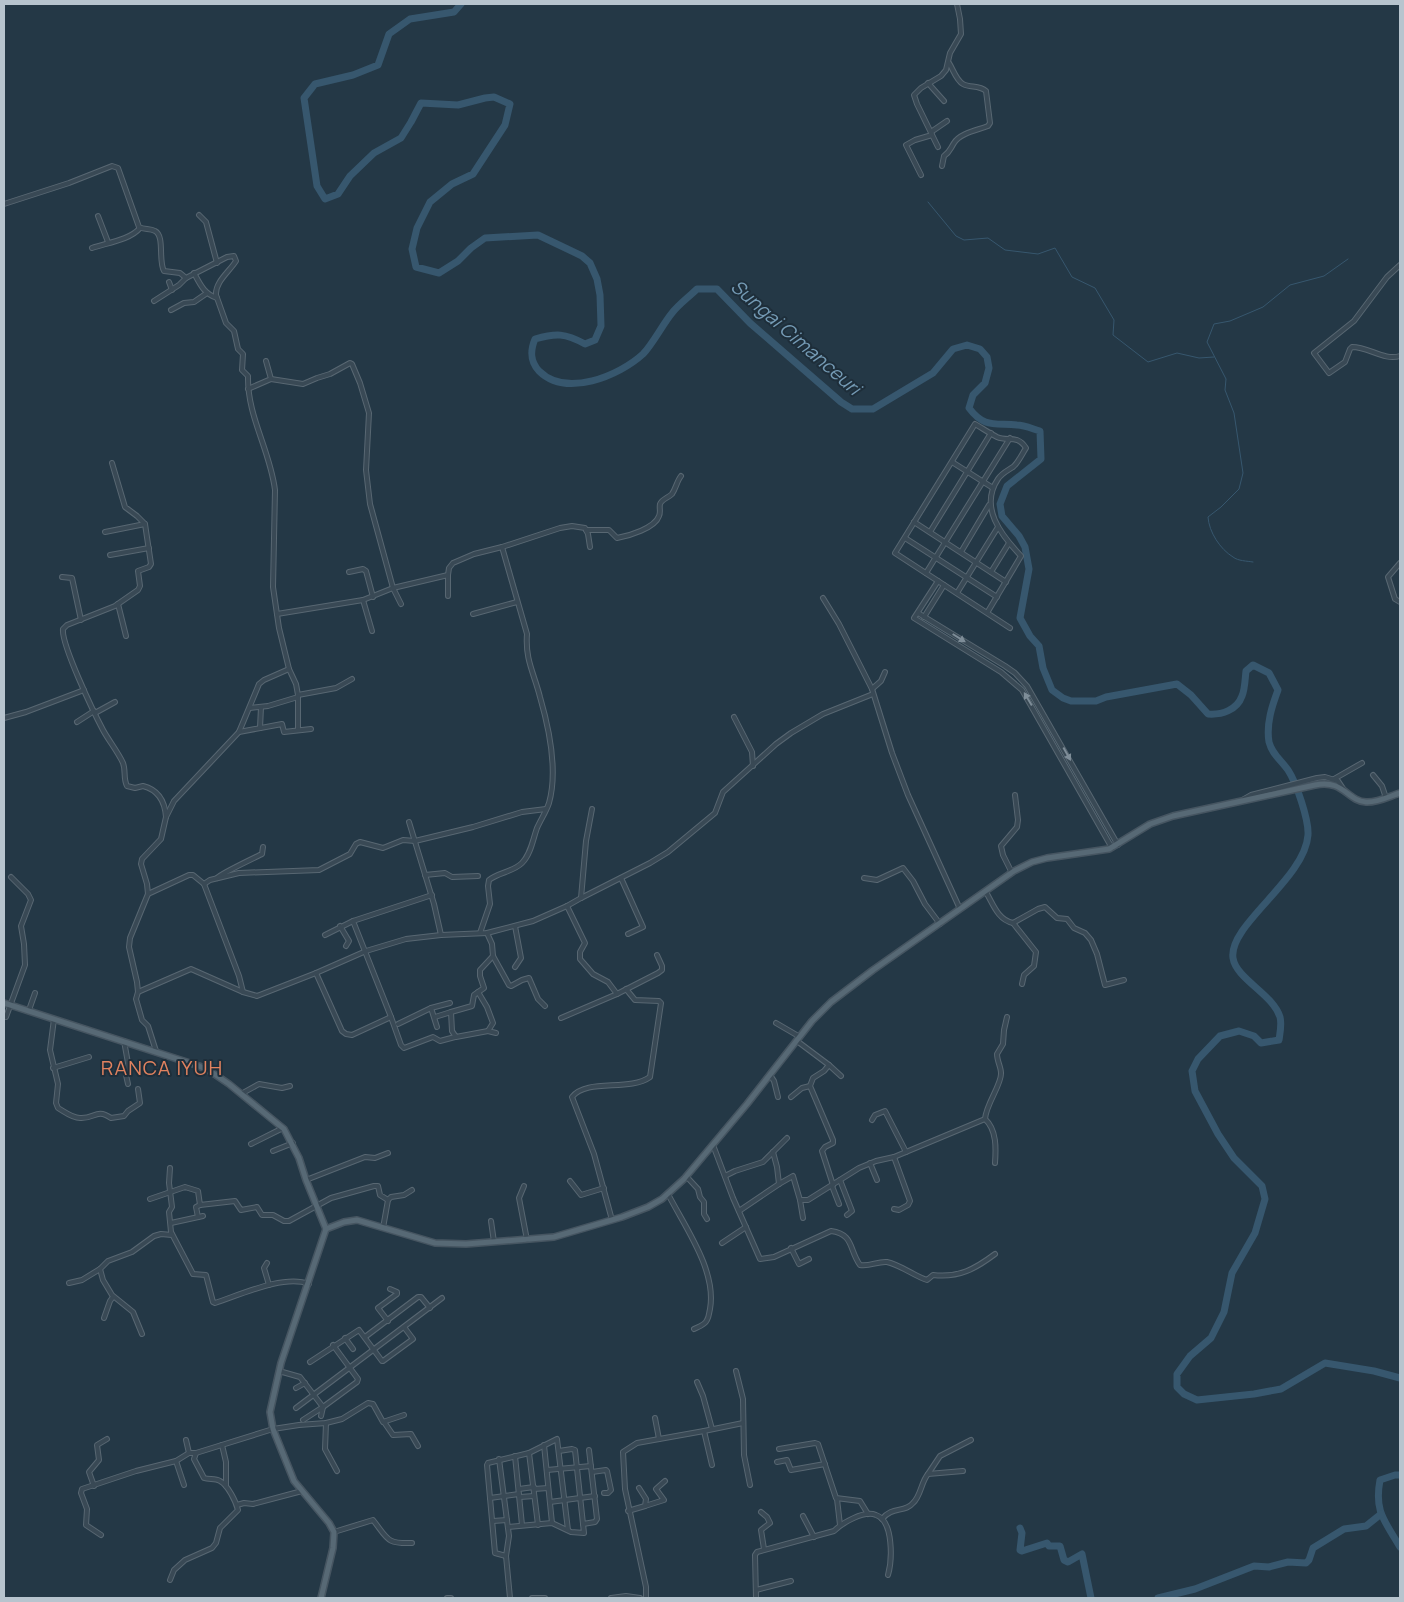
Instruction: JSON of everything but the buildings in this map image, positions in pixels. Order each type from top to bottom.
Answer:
[{"type":"main road","points":[[326,1229],[353,1220],[435,1243],[494,1242],[554,1237],[582,1230],[641,1210],[668,1194],[686,1176],[812,1021],[831,1002],[960,909],[1012,873],[1032,862],[1112,848],[1156,821],[1293,787],[1330,784],[1344,790],[1362,802],[1374,802],[1400,793]]},
{"type":"main road","points":[[7,1004],[156,1051],[210,1071],[283,1128],[293,1143],[326,1229],[279,1372],[270,1412],[273,1429],[288,1470],[334,1532],[334,1548],[321,1598]]},
{"type":"street","points":[[938,147],[914,98],[917,91],[941,76],[949,63],[950,53],[961,34],[957,4]]},
{"type":"street","points":[[942,166],[944,156],[950,152],[955,141],[988,126],[990,123],[986,91],[983,88],[965,85],[960,82],[949,63]]},
{"type":"street","points":[[928,84],[944,101]]},
{"type":"street","points":[[921,175],[906,145],[932,133],[947,121]]},
{"type":"street","points":[[4,204],[115,166],[118,168],[140,228]]},
{"type":"street","points":[[200,215],[206,222],[217,263]]},
{"type":"street","points":[[98,216],[108,242]]},
{"type":"street","points":[[92,248],[120,240],[137,232],[140,228]]},
{"type":"street","points":[[140,228],[153,230],[158,234],[161,244],[161,264],[164,270],[180,273],[186,278]]},
{"type":"street","points":[[154,301],[194,273],[234,256],[236,260],[217,288],[217,298],[226,324],[234,331],[238,349],[242,353],[242,369],[248,376],[248,390],[253,416],[275,490],[273,587],[279,628],[289,669],[296,684],[298,730]]},
{"type":"street","points":[[1400,265],[1387,277],[1354,321],[1336,337],[1314,352],[1329,373],[1345,362],[1352,347],[1360,347],[1391,358],[1400,356]]},
{"type":"street","points":[[194,273],[207,293],[217,298]]},
{"type":"street","points":[[169,282],[172,290]]},
{"type":"street","points":[[171,310],[184,303],[194,302],[207,293]]},
{"type":"street","points":[[266,361],[271,378]]},
{"type":"street","points":[[248,390],[271,378],[303,384],[330,374],[350,363],[352,364],[369,413],[366,470],[370,504],[393,588],[401,604]]},
{"type":"street","points":[[987,613],[1021,556],[1009,543],[998,526],[990,505],[990,495],[1004,471],[1013,466],[1026,448],[1015,438],[998,438],[975,424],[895,553],[957,593],[987,613],[1010,628]]},
{"type":"street","points":[[930,532],[991,434]]},
{"type":"street","points":[[926,573],[1010,438]]},
{"type":"street","points":[[952,462],[993,488]]},
{"type":"street","points":[[112,463],[125,507],[145,524],[151,564],[149,567],[140,569],[137,572],[140,588],[118,604],[68,624],[62,632],[64,643],[84,690],[102,729],[122,762],[124,781],[127,786],[135,788],[143,786],[156,792],[164,801],[166,817]]},
{"type":"street","points":[[586,530],[609,530],[617,538],[635,533],[647,527],[658,519],[662,501],[672,493],[681,476]]},
{"type":"street","points":[[960,552],[990,505]]},
{"type":"street","points":[[914,522],[1006,582]]},
{"type":"street","points":[[105,532],[145,524]]},
{"type":"street","points":[[448,596],[449,568],[453,563],[474,554],[502,548],[560,528],[582,526],[586,530],[590,547]]},
{"type":"street","points":[[957,593],[998,526]]},
{"type":"street","points":[[905,538],[997,597]]},
{"type":"street","points":[[991,572],[1009,543]]},
{"type":"street","points":[[110,555],[149,548]]},
{"type":"street","points":[[480,933],[490,904],[488,880],[514,869],[525,859],[549,803],[551,787],[551,753],[540,696],[528,662],[526,649],[527,634],[502,548]]},
{"type":"street","points":[[1400,563],[1388,576],[1395,600],[1400,602]]},
{"type":"street","points":[[349,572],[366,571],[373,597]]},
{"type":"street","points":[[277,614],[364,600],[393,588],[448,575]]},
{"type":"street","points":[[62,577],[72,578],[81,620]]},
{"type":"street","points":[[938,581],[914,618],[1001,672],[1022,690],[1112,848]]},
{"type":"street","points":[[921,622],[944,585]]},
{"type":"street","points":[[823,598],[839,624],[873,691],[892,753],[908,795],[960,909]]},
{"type":"street","points":[[364,600],[372,631]]},
{"type":"street","points":[[473,614],[517,602]]},
{"type":"street","points":[[118,604],[126,636]]},
{"type":"street","points":[[918,613],[1005,666],[1028,686],[1118,845]]},
{"type":"street","points":[[156,1051],[148,1026],[143,1022],[136,999],[138,992],[129,942],[148,894],[141,864],[142,859],[161,839],[166,817],[174,801],[239,732],[261,681],[289,669]]},
{"type":"street","points":[[138,992],[191,969],[243,992],[257,996],[366,951],[406,939],[486,933],[533,921],[567,906],[668,852],[715,813],[722,794],[776,744],[823,714],[873,691],[881,682],[885,672]]},
{"type":"street","points":[[250,708],[261,707],[298,696],[336,688],[352,679]]},
{"type":"street","points":[[4,718],[26,712],[84,690]]},
{"type":"street","points":[[77,722],[115,702]]},
{"type":"street","points":[[260,728],[261,707]]},
{"type":"street","points":[[734,717],[752,752],[753,766]]},
{"type":"street","points":[[239,732],[282,724],[284,732],[311,729]]},
{"type":"street","points":[[1293,787],[1317,778],[1334,779],[1362,763]]},
{"type":"street","points":[[1372,775],[1382,786],[1386,798]]},
{"type":"street","points":[[1334,779],[1342,785],[1344,790]]},
{"type":"street","points":[[1012,873],[1003,855],[1001,846],[1015,832],[1018,823],[1015,795]]},
{"type":"street","points":[[204,884],[217,878],[253,872],[315,870],[350,854],[359,843],[364,842],[381,848],[403,840],[415,841],[486,824],[522,812],[546,809]]},
{"type":"street","points":[[580,898],[586,841],[592,809]]},
{"type":"street","points":[[409,822],[432,896],[441,935]]},
{"type":"street","points":[[217,878],[262,854],[263,848]]},
{"type":"street","points":[[864,878],[878,880],[903,868],[940,924]]},
{"type":"street","points":[[425,875],[445,873],[452,877],[478,876]]},
{"type":"street","points":[[148,894],[189,875],[193,875],[204,884],[239,976],[243,992]]},
{"type":"street","points":[[6,1016],[7,1004],[25,966],[21,926],[31,900],[28,894],[11,877]]},
{"type":"street","points":[[621,878],[644,927],[628,934]]},
{"type":"street","points":[[986,892],[1001,918],[1013,924],[1035,949],[1034,966],[1024,975],[1022,984]]},
{"type":"street","points":[[325,935],[353,921],[432,896]]},
{"type":"street","points":[[567,906],[585,943],[580,952],[580,958],[592,974],[608,982],[617,994]]},
{"type":"street","points":[[1013,924],[1038,909],[1046,907],[1057,918],[1067,919],[1075,930],[1088,936],[1097,954],[1105,984],[1124,980]]},
{"type":"street","points":[[353,921],[404,1048],[433,1037],[440,1041],[455,1036],[461,1037],[488,1031],[496,1033]]},
{"type":"street","points":[[340,926],[349,941],[346,946]]},
{"type":"street","points":[[515,926],[521,958],[515,966]]},
{"type":"street","points":[[486,933],[492,944],[493,956],[509,985],[511,986],[529,978],[538,999],[545,1006]]},
{"type":"street","points":[[561,1018],[617,994],[662,970],[657,955]]},
{"type":"street","points":[[435,1017],[472,1006],[473,997],[484,988],[480,970],[493,956]]},
{"type":"street","points":[[316,973],[344,1033],[352,1034],[391,1017]]},
{"type":"street","points":[[612,1220],[594,1154],[572,1097],[581,1090],[636,1083],[650,1076],[661,1004],[659,1001],[635,1000],[626,989]]},
{"type":"street","points":[[29,1010],[36,992]]},
{"type":"street","points":[[478,992],[487,1007],[493,1023],[488,1031]]},
{"type":"street","points":[[398,1024],[432,1008],[450,1003]]},
{"type":"street","points":[[432,1008],[438,1026]]},
{"type":"street","points":[[451,1012],[452,1029],[455,1036]]},
{"type":"street","points":[[985,1119],[992,1096],[1002,1075],[997,1054],[1003,1044],[1006,1017]]},
{"type":"street","points":[[54,1019],[50,1046],[53,1068],[58,1084],[57,1107],[77,1118],[89,1118],[98,1113],[110,1118],[125,1116],[128,1110],[140,1103],[138,1089]]},
{"type":"street","points":[[776,1023],[799,1039],[841,1076]]},
{"type":"street","points":[[124,1041],[128,1063],[126,1075],[128,1084]]},
{"type":"street","points":[[53,1068],[89,1057]]},
{"type":"street","points":[[829,1065],[824,1072],[813,1078],[810,1086],[833,1140],[833,1143],[822,1151],[839,1204]]},
{"type":"street","points":[[770,1075],[774,1081],[778,1096]]},
{"type":"street","points":[[241,1094],[259,1084],[282,1088],[290,1086]]},
{"type":"street","points":[[791,1096],[802,1088],[810,1086]]},
{"type":"street","points":[[872,1120],[885,1111],[906,1152]]},
{"type":"street","points":[[800,1200],[808,1200],[870,1163],[894,1157],[985,1119]]},
{"type":"street","points":[[985,1119],[991,1127],[995,1141],[995,1164]]},
{"type":"street","points":[[251,1144],[283,1128]]},
{"type":"street","points":[[726,1176],[735,1171],[761,1163],[787,1138]]},
{"type":"street","points":[[273,1151],[293,1143]]},
{"type":"street","points":[[713,1145],[760,1259],[774,1257],[831,1231],[838,1232],[848,1240],[860,1265],[890,1263],[927,1280],[933,1275],[950,1276],[963,1272],[981,1264],[995,1254]]},
{"type":"street","points":[[772,1152],[777,1167],[779,1184]]},
{"type":"street","points":[[306,1180],[366,1156],[375,1158],[388,1153]]},
{"type":"street","points":[[894,1157],[910,1201],[907,1206],[898,1211],[894,1209]]},
{"type":"street","points":[[870,1163],[877,1180]]},
{"type":"street","points":[[170,1168],[172,1235],[193,1274],[206,1275],[214,1302],[269,1285],[298,1280],[308,1284]]},
{"type":"street","points":[[686,1176],[698,1189],[700,1197],[704,1202],[704,1214],[707,1219]]},
{"type":"street","points":[[739,1211],[793,1176],[803,1218]]},
{"type":"street","points":[[840,1180],[852,1211],[847,1214]]},
{"type":"street","points":[[570,1181],[581,1194],[604,1188]]},
{"type":"street","points":[[198,1217],[196,1207],[200,1205],[235,1201],[241,1210],[258,1206],[262,1215],[273,1214],[289,1222],[331,1198],[378,1185],[380,1195],[388,1200]]},
{"type":"street","points":[[524,1186],[519,1198],[527,1240]]},
{"type":"street","points":[[150,1199],[186,1187],[199,1192],[200,1205]]},
{"type":"street","points":[[383,1228],[388,1200],[394,1196],[404,1195],[412,1190]]},
{"type":"street","points":[[668,1194],[707,1269],[711,1284],[711,1305],[708,1319],[704,1324],[694,1329]]},
{"type":"street","points":[[171,1223],[203,1216]]},
{"type":"street","points":[[491,1221],[494,1242]]},
{"type":"street","points":[[722,1242],[746,1227]]},
{"type":"street","points":[[69,1283],[84,1280],[90,1274],[100,1270],[108,1261],[132,1252],[154,1236],[161,1234],[172,1235]]},
{"type":"street","points":[[791,1248],[799,1264],[809,1259]]},
{"type":"street","points":[[267,1263],[264,1268],[269,1285]]},
{"type":"street","points":[[100,1270],[113,1297],[133,1312],[142,1334]]},
{"type":"street","points":[[388,1321],[378,1308],[397,1294],[397,1292],[390,1289]]},
{"type":"street","points":[[104,1318],[113,1297]]},
{"type":"street","points":[[365,1337],[418,1297],[421,1297],[430,1308]]},
{"type":"street","points":[[296,1408],[442,1298]]},
{"type":"street","points":[[310,1362],[359,1330],[382,1361],[413,1339],[404,1327]]},
{"type":"street","points":[[345,1338],[353,1349]]},
{"type":"street","points":[[302,1420],[357,1382],[358,1379],[333,1346]]},
{"type":"street","points":[[736,1371],[743,1399],[744,1455],[750,1484]]},
{"type":"street","points":[[279,1372],[297,1375],[323,1407]]},
{"type":"street","points":[[697,1382],[712,1429]]},
{"type":"street","points":[[296,1388],[305,1383]]},
{"type":"street","points":[[101,1535],[86,1525],[87,1508],[81,1490],[176,1461],[188,1453],[196,1453],[273,1429],[326,1423],[345,1418],[369,1402],[393,1435],[410,1434],[418,1446]]},
{"type":"street","points":[[321,1416],[323,1407]]},
{"type":"street","points":[[384,1422],[404,1415]]},
{"type":"street","points":[[655,1418],[659,1439]]},
{"type":"street","points":[[326,1423],[325,1449],[337,1471]]},
{"type":"street","points":[[646,1598],[646,1587],[628,1511],[623,1452],[637,1443],[743,1423]]},
{"type":"street","points":[[704,1431],[712,1466]]},
{"type":"street","points":[[94,1486],[89,1472],[99,1460],[97,1445],[108,1439]]},
{"type":"street","points":[[506,1557],[495,1553],[487,1464],[499,1459],[529,1452],[557,1439],[568,1530]]},
{"type":"street","points":[[186,1440],[188,1453]]},
{"type":"street","points":[[882,1519],[891,1511],[906,1508],[913,1504],[928,1474],[940,1456],[971,1440]]},
{"type":"street","points":[[222,1445],[226,1462],[226,1486]]},
{"type":"street","points":[[544,1445],[552,1523]]},
{"type":"street","points":[[779,1449],[819,1445],[837,1498],[840,1524]]},
{"type":"street","points":[[508,1527],[552,1523],[583,1534],[574,1449],[559,1451]]},
{"type":"street","points":[[583,1524],[594,1522],[597,1519],[590,1450]]},
{"type":"street","points":[[529,1452],[538,1525]]},
{"type":"street","points":[[170,1580],[174,1570],[184,1560],[206,1552],[214,1545],[220,1528],[237,1511],[237,1506],[226,1486],[218,1480],[204,1478],[194,1459],[196,1453]]},
{"type":"street","points":[[515,1456],[522,1525]]},
{"type":"street","points":[[499,1459],[508,1527],[509,1540],[506,1557],[510,1596]]},
{"type":"street","points":[[777,1462],[787,1460],[791,1470],[825,1464]]},
{"type":"street","points":[[176,1461],[184,1485]]},
{"type":"street","points":[[546,1470],[591,1466]]},
{"type":"street","points":[[592,1472],[607,1471],[611,1490],[608,1493],[604,1493]]},
{"type":"street","points":[[928,1474],[963,1471]]},
{"type":"street","points":[[665,1481],[656,1489],[667,1506]]},
{"type":"street","points":[[490,1498],[519,1494],[534,1488],[548,1488]]},
{"type":"street","points":[[639,1488],[646,1499],[646,1506]]},
{"type":"street","points":[[237,1506],[244,1503],[253,1504],[302,1491]]},
{"type":"street","points":[[519,1494],[534,1496]]},
{"type":"street","points":[[550,1502],[595,1496]]},
{"type":"street","points":[[837,1498],[858,1500],[863,1504],[868,1514]]},
{"type":"street","points":[[628,1511],[664,1500]]},
{"type":"street","points":[[761,1512],[770,1523],[761,1530],[764,1550]]},
{"type":"street","points":[[756,1598],[755,1555],[758,1552],[834,1531],[840,1524],[868,1514],[877,1515],[882,1519],[891,1544],[888,1576]]},
{"type":"street","points":[[803,1516],[814,1537]]},
{"type":"street","points":[[334,1532],[373,1520],[390,1542],[398,1544],[412,1543]]},
{"type":"street","points":[[493,1521],[507,1520]]},
{"type":"street","points":[[756,1590],[791,1581]]},
{"type":"street","points":[[532,1598],[545,1598]]},
{"type":"street","points":[[611,1598],[640,1598]]},
{"type":"waterway","name":"Sungai Cimanceuri","points":[[461,4],[454,12],[410,19],[389,34],[378,65],[353,75],[315,84],[304,98],[317,186],[325,199],[338,194],[350,176],[374,153],[401,138],[421,103],[458,105],[494,97],[510,104],[505,125],[473,174],[452,184],[430,202],[417,228],[412,249],[416,267],[439,273],[458,261],[485,238],[538,235],[582,256],[590,263],[597,279],[600,295],[601,326],[595,340],[585,344],[560,335],[535,339],[532,356],[539,371],[550,379],[563,383],[577,383],[592,381],[620,370],[643,354],[672,313],[697,289],[717,289],[750,323],[841,402],[852,409],[873,409],[933,373],[953,349],[967,345],[980,349],[987,357],[989,368],[985,383],[973,395],[969,408],[985,422],[1023,426],[1040,431],[1041,459],[1007,486],[1000,504],[1002,516],[1019,536],[1025,547],[1029,569],[1020,618],[1030,636],[1039,646],[1043,668],[1052,690],[1071,701],[1096,701],[1106,697],[1177,684],[1191,695],[1208,714],[1213,714],[1228,711],[1237,705],[1243,693],[1246,671],[1253,665],[1269,673],[1278,690],[1269,722],[1269,742],[1272,750],[1288,770],[1295,783],[1304,811],[1308,835],[1304,852],[1294,868],[1282,885],[1242,931],[1235,945],[1233,958],[1241,973],[1276,1009],[1281,1020],[1279,1040],[1261,1043],[1254,1036],[1239,1031],[1220,1036],[1198,1059],[1192,1071],[1195,1091],[1218,1134],[1234,1158],[1262,1186],[1265,1199],[1255,1233],[1232,1273],[1224,1312],[1211,1338],[1190,1356],[1177,1374],[1177,1387],[1184,1394],[1197,1400],[1254,1394],[1281,1389],[1325,1363],[1374,1371],[1400,1378]]},
{"type":"waterway","points":[[928,202],[956,236],[964,240],[988,238],[1005,250],[1038,254],[1055,248],[1072,277],[1095,288],[1114,320],[1113,335],[1148,362],[1177,353],[1199,358],[1214,357]]},
{"type":"waterway","points":[[1253,562],[1243,561],[1228,554],[1216,540],[1210,528],[1208,517],[1239,489],[1243,473],[1234,413],[1225,390],[1226,379],[1207,342],[1214,324],[1230,321],[1263,307],[1290,285],[1324,276],[1348,259]]},
{"type":"waterway","name":"Sungai Cimanceuri","points":[[1400,1475],[1380,1480],[1378,1500],[1385,1523],[1400,1547]]},
{"type":"waterway","points":[[1158,1598],[1195,1589],[1254,1566],[1269,1567],[1288,1562],[1306,1563],[1313,1548],[1344,1529],[1366,1526],[1381,1514]]},
{"type":"waterway","points":[[1020,1528],[1022,1533],[1020,1550],[1022,1551],[1047,1543],[1049,1546],[1060,1546],[1064,1560],[1068,1562],[1082,1554],[1091,1598]]},
{"type":"district","name":"RANCA IYUH","points":[[162,1067]]}]
